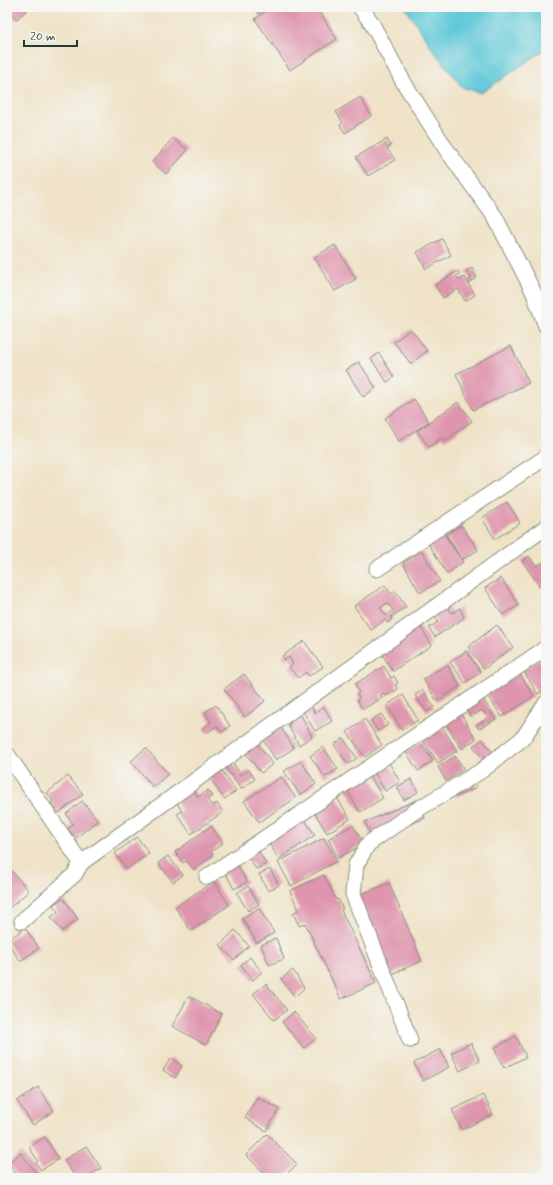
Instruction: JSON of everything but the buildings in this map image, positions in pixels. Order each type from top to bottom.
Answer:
[{"type":"street","points":[[360,7],[371,22],[408,90],[446,149],[495,217],[533,291],[546,326]]},
{"type":"street","points":[[377,569],[546,457]]},
{"type":"street","points":[[22,921],[75,874],[81,863],[546,527]]},
{"type":"street","points":[[207,877],[546,648]]},
{"type":"street","points":[[410,1040],[353,894],[356,865],[368,844],[414,811],[481,771],[523,738],[546,703]]},
{"type":"street","points":[[7,754],[81,863]]},
{"type":"water","points":[[405,7],[546,7],[546,49],[481,93],[462,87],[436,54]]}]
